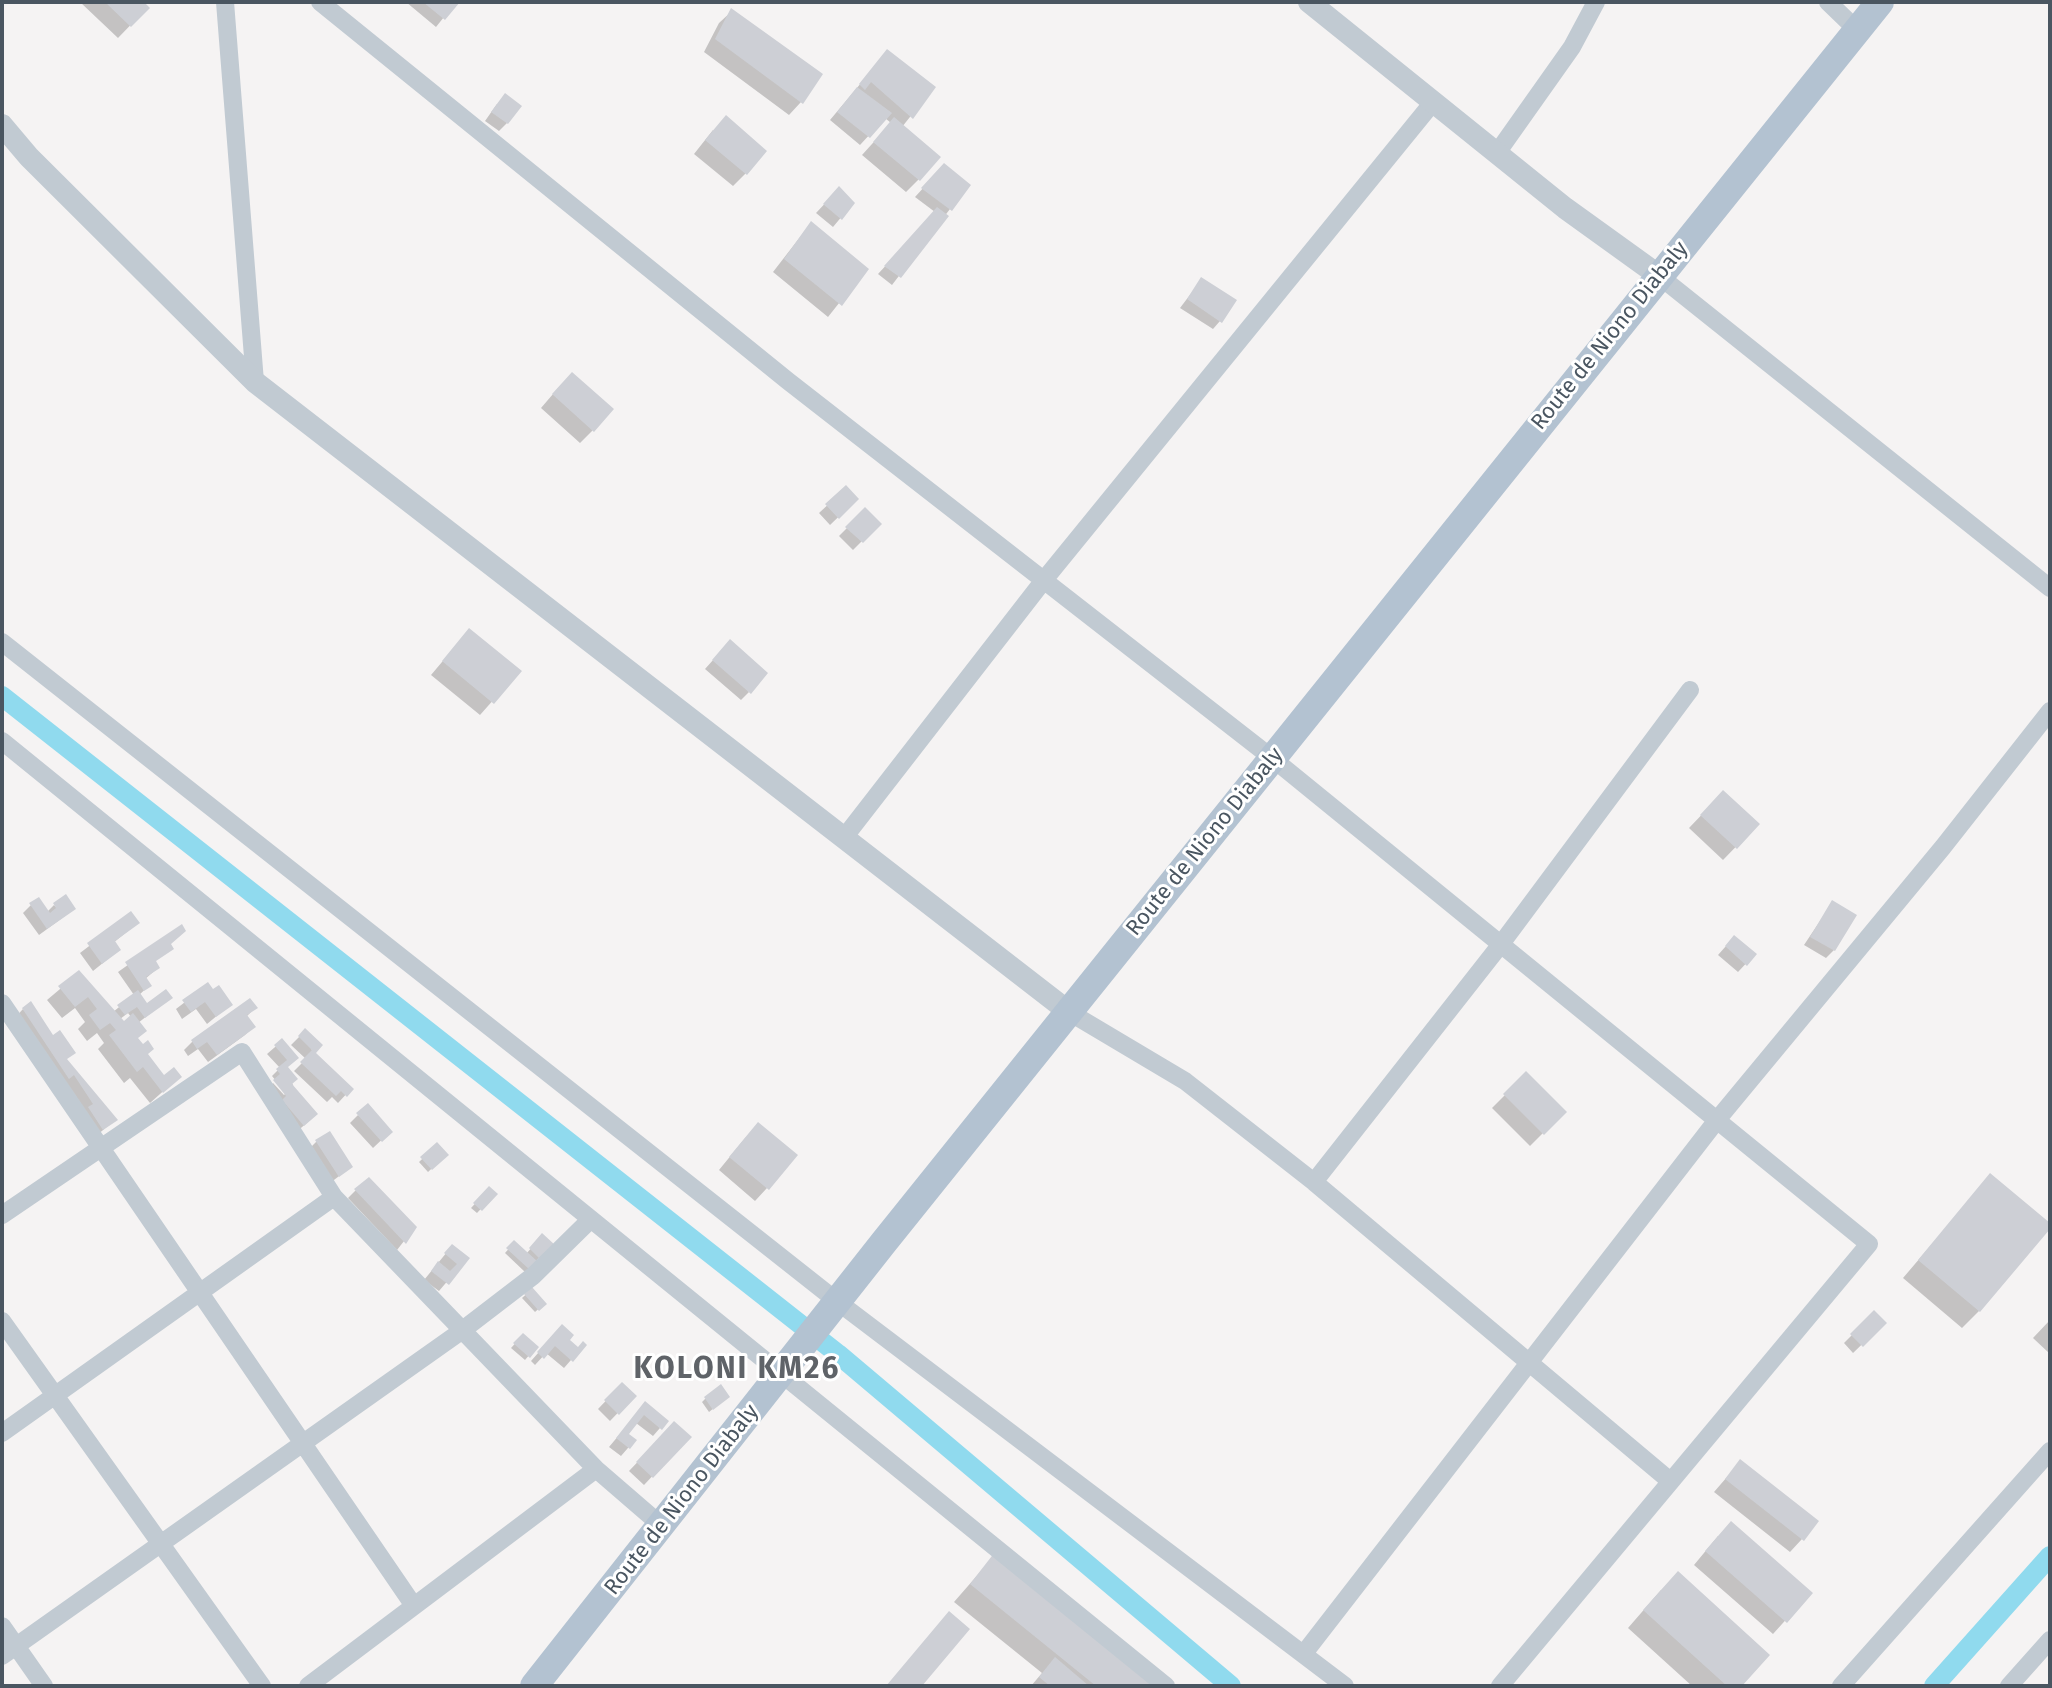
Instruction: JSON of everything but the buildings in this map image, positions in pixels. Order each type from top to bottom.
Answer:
[{"type":"main road","name":"Route de Niono Diabaly","points":[[534,1686],[1658,275],[1880,2]]},
{"type":"street","points":[[225,2],[255,382]]},
{"type":"street","points":[[320,2],[788,381],[1272,758],[1869,1244],[1500,1686]]},
{"type":"street","points":[[1309,2],[1565,208],[1658,275],[2050,588]]},
{"type":"street","points":[[1497,153],[1572,47],[1596,2]]},
{"type":"street","points":[[1828,2],[1857,30]]},
{"type":"street","points":[[843,839],[1044,580],[1434,101]]},
{"type":"street","points":[[2,125],[29,157],[255,382],[1069,1012],[1185,1081],[1314,1182],[1669,1480]]},
{"type":"street","points":[[2,642],[834,1308],[1305,1652],[1345,1686]]},
{"type":"street","points":[[1314,1182],[1501,944],[1690,690]]},
{"type":"street","points":[[1305,1652],[1717,1120],[1943,847],[2050,711]]},
{"type":"street","points":[[2,766],[8,746],[590,1220],[787,1367],[1166,1686]]},
{"type":"street","points":[[2,1003],[414,1606]]},
{"type":"street","points":[[2,1215],[242,1052],[334,1197],[460,1332],[596,1469],[662,1526]]},
{"type":"street","points":[[2,1433],[334,1197]]},
{"type":"street","points":[[9,1651],[460,1332],[533,1276],[590,1220]]},
{"type":"street","points":[[2,1321],[262,1686]]},
{"type":"street","points":[[1841,1686],[2050,1451]]},
{"type":"street","points":[[308,1686],[596,1469]]},
{"type":"street","points":[[2,1626],[9,1651],[44,1686]]},
{"type":"street","points":[[2009,1686],[2050,1640]]},
{"type":"waterway","points":[[2,696],[838,1354],[1231,1686]]},
{"type":"waterway","points":[[1934,1686],[2050,1556]]},
{"type":"district","name":"KOLONI KM26","points":[[737,1370]]}]
